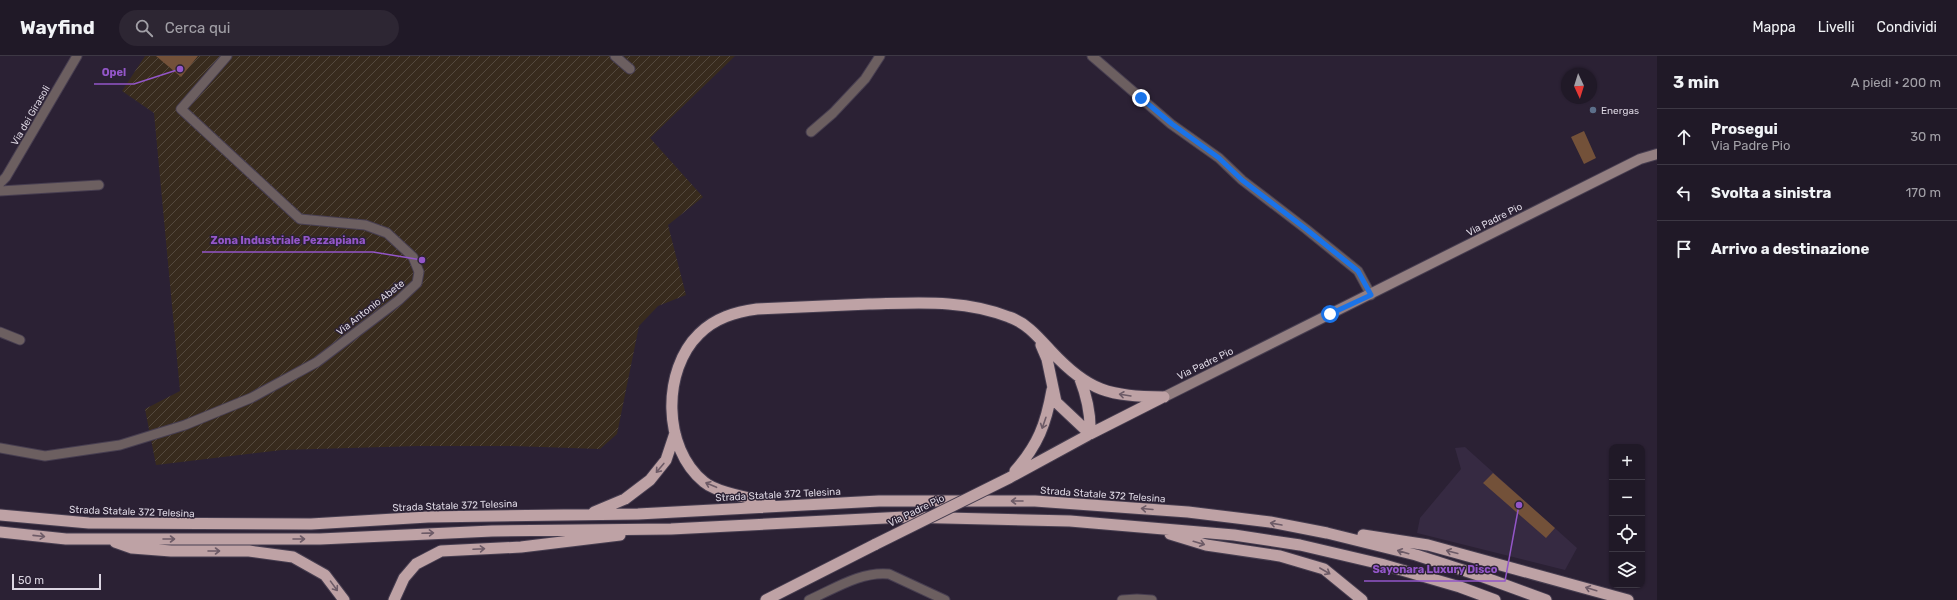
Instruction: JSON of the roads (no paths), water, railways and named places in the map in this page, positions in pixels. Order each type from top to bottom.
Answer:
[{"type":"highway","points":[[789,506],[739,496],[705,483],[691,468],[681,452],[675,433],[672,391],[676,370],[686,350],[699,333],[716,321],[736,312],[756,309],[929,302],[972,305],[1011,317],[1035,333],[1080,379],[1107,393],[1131,396],[1164,397]]},
{"type":"highway","points":[[1035,333],[1047,359],[1056,402],[1090,434]]},
{"type":"highway","points":[[1080,379],[1086,393],[1091,416],[1090,434]]},
{"type":"highway","points":[[1009,478],[1031,454],[1049,410],[1053,386]]},
{"type":"highway","name":"Via Padre Pio","points":[[766,600],[1009,478],[1090,434],[1164,397]]},
{"type":"highway","points":[[589,514],[625,499],[650,480],[666,460],[675,433]]},
{"type":"highway","name":"Strada Statale 372 Telesina","points":[[0,515],[89,524],[311,524],[428,517],[638,514],[879,501],[1035,501],[1188,512],[1270,522],[1327,533],[1416,556],[1478,575],[1546,600]]},
{"type":"highway","points":[[0,532],[66,539],[320,539],[492,531],[671,529],[904,517],[1070,522],[1234,535],[1300,545],[1381,564],[1460,587],[1495,600]]},
{"type":"highway","points":[[1148,528],[1206,545],[1280,556],[1324,569],[1362,600]]},
{"type":"highway","points":[[394,600],[404,578],[416,564],[441,551],[521,547],[671,529]]},
{"type":"highway","points":[[1327,533],[1370,535],[1428,545],[1628,600]]},
{"type":"highway","points":[[107,539],[132,548],[171,551],[250,551],[293,557],[325,575],[344,600]]},
{"type":"main road","points":[[1640,159],[1657,147]]},
{"type":"main road","name":"Via Padre Pio","points":[[1164,397],[1371,295],[1640,159],[1657,154]]},
{"type":"street","name":"Via dei Girasoli","points":[[0,184],[6,177],[77,56]]},
{"type":"street","name":"Via Antonio Abete","points":[[0,448],[44,456],[120,445],[185,425],[251,398],[317,362],[399,300],[417,283],[419,272],[413,257],[387,233],[365,225],[300,219],[180,109],[227,56]]},
{"type":"street","points":[[615,56],[630,69]]},
{"type":"street","points":[[811,132],[833,113],[866,79],[880,56]]},
{"type":"street","points":[[1092,56],[1172,124],[1219,158],[1242,180],[1358,271],[1371,295]]},
{"type":"street","points":[[0,191],[98,185]]},
{"type":"street","points":[[0,332],[20,340]]},
{"type":"street","points":[[809,600],[866,575],[880,573],[890,574],[945,600]]},
{"type":"street","points":[[1122,600],[1152,600]]},
{"type":"place","name":"Opel","points":[[180,69]]},
{"type":"place","name":"Energas","points":[[1593,110]]},
{"type":"place","name":"Zona Industriale Pezzapiana","points":[[422,260]]},
{"type":"place","name":"Sayonara Luxury Disco","points":[[1519,505]]}]
